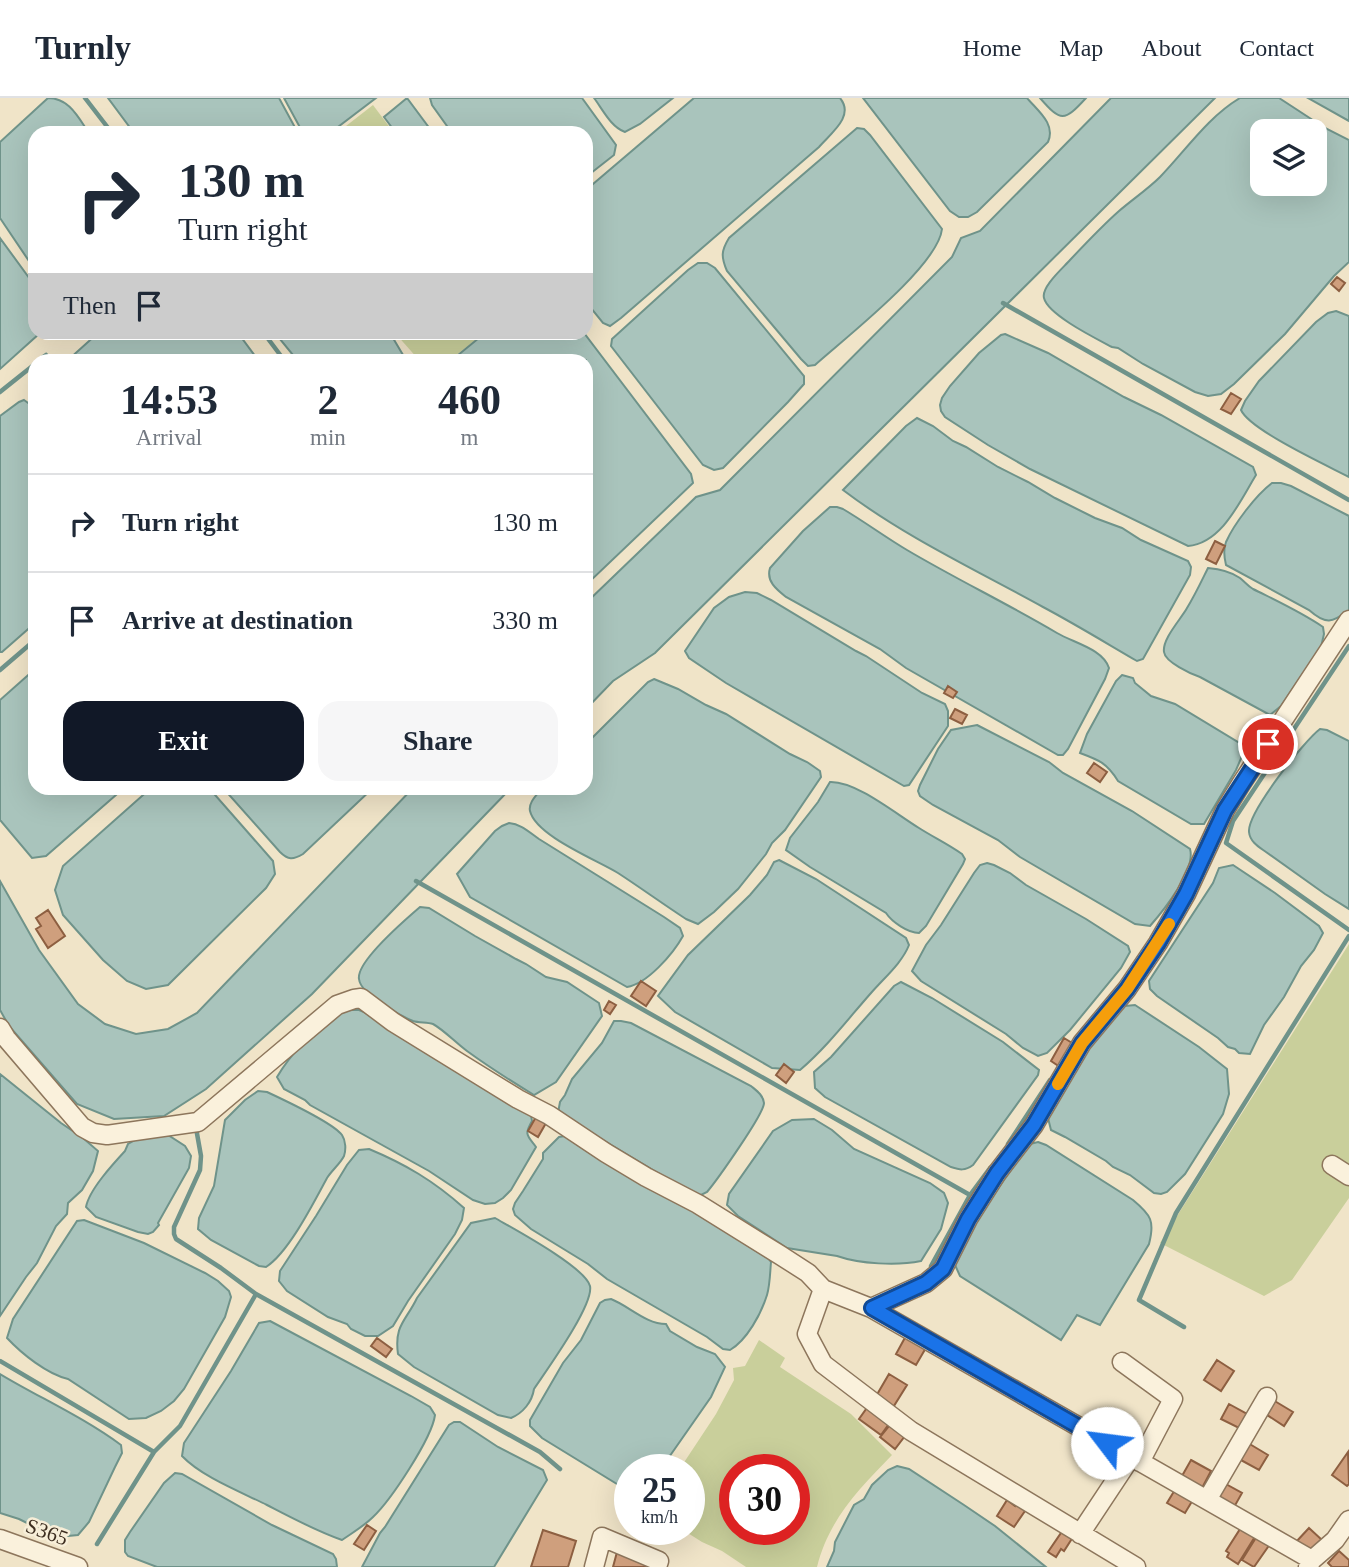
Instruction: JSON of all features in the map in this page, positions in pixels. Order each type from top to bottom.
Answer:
[{"type":"street","points":[[872,1308],[926,1283],[943,1269],[968,1219],[997,1173],[1034,1125],[1082,1043],[1127,989],[1158,943],[1186,894],[1225,810],[1349,620]]},
{"type":"street","points":[[0,1028],[82,1127],[93,1133],[107,1135],[198,1122],[337,1005],[361,998],[393,1022],[549,1115],[636,1171],[698,1204],[780,1255],[808,1273],[823,1289],[872,1308],[1207,1500],[1310,1564],[1335,1540],[1349,1520]]},
{"type":"street","points":[[1332,1165],[1349,1176]]},
{"type":"street","points":[[823,1289],[807,1334],[823,1364],[911,1431],[1136,1567]]},
{"type":"street","points":[[1080,1534],[1135,1460],[1172,1399],[1122,1362]]},
{"type":"street","points":[[1207,1500],[1267,1397]]},
{"type":"street","points":[[594,1567],[602,1537],[659,1561],[657,1567]]},
{"type":"street","name":"S365","points":[[0,1539],[78,1567]]},
{"type":"green space","points":[[373,105],[389,126],[346,126]]},
{"type":"green space","points":[[401,340],[475,340],[458,354],[414,354]]},
{"type":"green space","points":[[1349,944],[1349,1198],[1292,1280],[1264,1296],[1160,1243]]},
{"type":"green space","points":[[759,1340],[785,1358],[780,1367],[851,1414],[892,1455],[837,1519],[817,1567],[746,1567],[705,1543],[705,1454],[690,1454],[734,1380],[733,1368],[745,1366]]},
{"type":"water","points":[[48,98],[62,101],[84,126],[28,126],[28,260],[0,218],[0,142]]},
{"type":"water","points":[[108,98],[279,98],[294,126],[129,126]]},
{"type":"water","points":[[284,98],[376,98],[339,126],[299,126]]},
{"type":"water","points":[[407,98],[428,126],[391,126],[384,117]]},
{"type":"water","points":[[430,98],[582,98],[616,145],[614,155],[593,172],[593,126],[447,126]]},
{"type":"water","points":[[594,98],[673,98],[640,124],[625,132],[611,122]]},
{"type":"water","points":[[694,98],[840,98],[844,105],[845,111],[840,124],[819,147],[610,326],[603,323],[593,311],[593,184]]},
{"type":"water","points":[[863,98],[1027,98],[1045,118],[1050,135],[1048,142],[977,212],[968,217],[959,217],[950,211]]},
{"type":"water","points":[[1040,98],[1086,98],[1063,116],[1058,115]]},
{"type":"water","points":[[1111,98],[1215,98],[655,653],[613,681],[593,702],[593,596],[696,497],[720,490],[952,257],[961,238],[980,231]]},
{"type":"water","points":[[1240,98],[1279,98],[1311,119],[1250,119],[1250,196],[1327,196],[1327,129],[1349,140],[1349,262],[1285,334],[1234,384],[1221,394],[1208,396],[1195,392],[1074,326],[1054,312],[1044,298],[1053,278],[1119,211],[1160,177],[1207,124]]},
{"type":"water","points":[[1308,98],[1349,98],[1349,121]]},
{"type":"water","points":[[857,128],[864,129],[870,135],[942,229],[937,244],[908,281],[815,365],[808,366],[727,271],[723,250],[729,238]]},
{"type":"water","points":[[0,238],[28,276],[28,340],[32,340],[0,369]]},
{"type":"water","points":[[698,263],[707,263],[715,268],[804,376],[804,384],[788,402],[723,468],[714,470],[703,465],[611,346],[612,339]]},
{"type":"water","points":[[1336,311],[1349,316],[1349,477],[1273,437],[1247,418],[1241,410],[1259,381],[1316,322],[1328,313]]},
{"type":"water","points":[[1005,334],[1048,353],[1253,467],[1256,475],[1229,519],[1211,537],[1188,546],[1030,469],[945,417],[940,405],[950,386],[979,353]]},
{"type":"water","points":[[90,340],[243,340],[254,354],[75,354]]},
{"type":"water","points":[[281,340],[394,340],[402,354],[292,354]]},
{"type":"water","points":[[476,340],[589,340],[691,474],[693,483],[593,578],[593,354],[459,354]]},
{"type":"water","points":[[24,400],[28,403],[28,629],[0,652],[0,416]]},
{"type":"water","points":[[917,418],[1055,498],[1188,561],[1191,567],[1190,575],[1143,659],[1137,661],[941,552],[891,523],[843,490]]},
{"type":"water","points":[[1272,483],[1291,486],[1349,516],[1349,610],[1338,618],[1320,618],[1226,565],[1226,542],[1253,502]]},
{"type":"water","points":[[830,507],[843,509],[926,561],[1087,647],[1106,661],[1109,668],[1105,679],[1063,755],[1058,755],[906,668],[880,649],[786,597],[775,588],[769,577],[770,568],[803,531]]},
{"type":"water","points":[[1208,568],[1240,578],[1253,589],[1323,627],[1321,647],[1281,706],[1270,715],[1179,667],[1165,656],[1166,641]]},
{"type":"water","points":[[745,592],[757,593],[771,600],[866,656],[922,693],[945,704],[948,726],[909,785],[904,786],[726,683],[689,658],[685,651],[714,608],[729,597]]},
{"type":"water","points":[[28,675],[28,795],[116,795],[46,856],[32,858],[0,820],[0,700]]},
{"type":"water","points":[[1122,675],[1133,678],[1135,683],[1151,696],[1175,704],[1246,747],[1236,770],[1204,824],[1191,824],[1118,781],[1102,763],[1080,753],[1087,734]]},
{"type":"water","points":[[654,679],[678,689],[726,714],[820,771],[821,777],[766,854],[738,889],[698,924],[686,919],[618,873],[555,838],[543,829],[530,811],[537,795],[593,795],[593,737]]},
{"type":"water","points":[[977,725],[1049,762],[1190,849],[1191,858],[1184,878],[1150,926],[1135,924],[920,796],[920,785],[951,730]]},
{"type":"water","points":[[1320,729],[1349,741],[1349,909],[1258,846],[1251,839],[1249,832],[1266,794]]},
{"type":"water","points":[[830,782],[864,792],[957,850],[965,859],[926,926],[919,933],[901,926],[886,913],[786,850],[790,838]]},
{"type":"water","points":[[143,795],[215,795],[273,861],[275,874],[266,888],[168,985],[146,989],[127,981],[103,960],[63,915],[55,890],[63,866]]},
{"type":"water","points":[[229,795],[366,795],[303,854],[291,858],[280,852]]},
{"type":"water","points":[[406,795],[504,795],[312,994],[206,1089],[164,1116],[114,1119],[77,1104],[9,1026],[0,1010],[0,881],[39,950],[78,1004],[105,1024],[136,1034],[168,1029],[197,1013]]},
{"type":"water","points":[[509,823],[525,829],[680,928],[683,936],[673,951],[651,974],[627,987],[470,897],[457,874],[495,831]]},
{"type":"water","points":[[779,860],[816,879],[906,938],[909,945],[892,970],[800,1070],[772,1068],[675,1012],[658,996],[688,955],[750,895],[774,862]]},
{"type":"water","points":[[987,863],[1010,873],[1086,919],[1128,946],[1130,952],[1121,968],[1070,1030],[1047,1053],[1038,1056],[921,981],[912,971],[974,873],[980,865]]},
{"type":"water","points":[[1233,865],[1319,926],[1323,933],[1264,1025],[1250,1054],[1239,1053],[1228,1047],[1157,996],[1150,989],[1149,981],[1213,883],[1219,868]]},
{"type":"water","points":[[420,907],[429,908],[546,977],[567,982],[599,1003],[602,1016],[556,1082],[534,1095],[475,1057],[431,1023],[413,1021],[402,1016],[362,987],[359,979],[365,962],[383,941]]},
{"type":"water","points":[[901,982],[1003,1042],[1039,1070],[973,1165],[967,1168],[951,1167],[825,1097],[815,1088],[814,1072],[831,1057],[894,986]]},
{"type":"water","points":[[1135,1005],[1227,1069],[1229,1094],[1223,1114],[1185,1174],[1167,1192],[1161,1194],[1154,1193],[1130,1175],[1051,1130],[1048,1118],[1084,1054],[1118,1008]]},
{"type":"water","points":[[344,1010],[364,1012],[531,1115],[528,1135],[536,1147],[511,1190],[503,1198],[495,1203],[485,1204],[473,1200],[429,1171],[284,1089],[277,1077],[298,1048]]},
{"type":"water","points":[[614,1021],[631,1023],[751,1086],[762,1098],[764,1103],[756,1120],[707,1192],[701,1195],[693,1194],[558,1113],[560,1102],[572,1079],[602,1043]]},
{"type":"water","points":[[0,1074],[98,1151],[93,1171],[82,1190],[68,1203],[67,1214],[56,1226],[37,1263],[0,1316]]},
{"type":"water","points":[[258,1091],[274,1095],[329,1124],[342,1135],[345,1146],[344,1156],[327,1178],[292,1239],[266,1267],[259,1266],[211,1240],[198,1229],[199,1218],[214,1186],[225,1120]]},
{"type":"water","points":[[814,1119],[854,1149],[930,1183],[944,1193],[948,1203],[941,1229],[921,1261],[890,1264],[867,1262],[787,1248],[738,1216],[727,1205],[729,1194],[773,1131],[792,1120]]},
{"type":"water","points":[[144,1135],[168,1135],[185,1146],[191,1156],[189,1168],[159,1225],[148,1234],[96,1217],[86,1207],[96,1185],[128,1144]]},
{"type":"water","points":[[565,1136],[609,1165],[697,1213],[768,1258],[771,1262],[770,1279],[764,1302],[753,1326],[736,1346],[730,1350],[723,1349],[607,1279],[531,1229],[515,1215],[515,1203],[543,1159],[543,1153],[559,1137]]},
{"type":"water","points":[[1038,1142],[1133,1200],[1148,1214],[1152,1230],[1149,1244],[1100,1325],[1077,1315],[1061,1340],[960,1276],[955,1265],[972,1226],[1024,1151],[1030,1144]]},
{"type":"water","points":[[369,1149],[419,1174],[464,1208],[455,1234],[393,1326],[378,1336],[365,1336],[347,1324],[328,1317],[287,1291],[279,1281],[280,1271],[347,1165],[359,1150]]},
{"type":"water","points":[[495,1218],[563,1259],[585,1278],[590,1286],[585,1308],[568,1338],[534,1389],[526,1406],[511,1418],[498,1415],[414,1367],[398,1354],[397,1344],[399,1330],[417,1298],[471,1223]]},
{"type":"water","points":[[84,1220],[144,1243],[205,1273],[229,1291],[231,1297],[225,1317],[184,1389],[161,1411],[146,1418],[129,1419],[68,1379],[35,1363],[7,1338],[13,1319],[77,1221]]},
{"type":"water","points":[[611,1299],[645,1318],[666,1324],[670,1331],[715,1354],[725,1367],[711,1397],[671,1454],[614,1454],[614,1482],[542,1438],[530,1426],[530,1420],[563,1363],[581,1340],[600,1303]]},
{"type":"water","points":[[270,1321],[411,1396],[430,1407],[435,1415],[419,1453],[390,1497],[369,1520],[342,1540],[222,1484],[182,1456],[184,1443],[259,1323]]},
{"type":"water","points":[[0,1374],[121,1445],[122,1453],[89,1522],[78,1535],[68,1536],[0,1513]]},
{"type":"water","points":[[460,1422],[498,1447],[543,1470],[547,1480],[494,1567],[362,1567],[380,1533],[449,1425]]},
{"type":"water","points":[[897,1466],[909,1469],[995,1526],[1046,1567],[827,1567],[835,1542],[854,1505],[864,1499],[872,1485],[888,1470]]},
{"type":"water","points":[[175,1473],[182,1474],[272,1525],[333,1554],[337,1567],[157,1567],[128,1556],[125,1552],[125,1540],[164,1483]]},
{"type":"building","points":[[1337,277],[1345,283],[1339,291],[1331,284]]},
{"type":"building","points":[[1231,393],[1241,399],[1231,414],[1221,409]]},
{"type":"building","points":[[1215,541],[1225,546],[1216,564],[1206,559]]},
{"type":"building","points":[[948,686],[957,692],[953,698],[944,693]]},
{"type":"building","points":[[955,709],[967,715],[962,724],[950,718]]},
{"type":"building","points":[[1094,763],[1107,772],[1100,782],[1087,773]]},
{"type":"building","points":[[48,910],[65,936],[48,948],[36,929],[41,926],[36,918]]},
{"type":"building","points":[[641,981],[656,991],[646,1006],[631,996]]},
{"type":"building","points":[[609,1001],[616,1005],[610,1014],[604,1010]]},
{"type":"building","points":[[1064,1038],[1077,1046],[1063,1069],[1051,1061]]},
{"type":"building","points":[[784,1064],[794,1072],[786,1083],[776,1075]]},
{"type":"building","points":[[536,1117],[546,1123],[538,1137],[528,1131]]},
{"type":"building","points":[[536,1117],[546,1123],[538,1137],[528,1131]]},
{"type":"building","points":[[907,1334],[927,1346],[916,1365],[896,1354]]},
{"type":"building","points":[[377,1338],[392,1349],[386,1357],[371,1346]]},
{"type":"building","points":[[1217,1360],[1234,1371],[1221,1391],[1204,1380]]},
{"type":"building","points":[[889,1374],[907,1385],[892,1409],[875,1398]]},
{"type":"building","points":[[1273,1400],[1293,1412],[1284,1426],[1264,1413]]},
{"type":"building","points":[[1229,1404],[1247,1414],[1239,1428],[1221,1419]]},
{"type":"building","points":[[869,1405],[891,1421],[881,1435],[859,1419]]},
{"type":"building","points":[[893,1421],[908,1432],[895,1449],[880,1437]]},
{"type":"building","points":[[1248,1443],[1268,1455],[1259,1470],[1239,1459]]},
{"type":"building","points":[[1109,1450],[1121,1459],[1107,1477],[1095,1469]]},
{"type":"building","points":[[1348,1452],[1349,1484],[1347,1486],[1332,1475]]},
{"type":"building","points":[[1191,1460],[1211,1471],[1202,1488],[1182,1476]]},
{"type":"building","points":[[1224,1483],[1242,1493],[1233,1509],[1215,1499]]},
{"type":"building","points":[[1176,1488],[1194,1498],[1185,1513],[1167,1503]]},
{"type":"building","points":[[1007,1500],[1015,1506],[1017,1502],[1027,1508],[1014,1527],[997,1516]]},
{"type":"building","points":[[367,1525],[376,1531],[364,1550],[354,1544]]},
{"type":"building","points":[[1242,1526],[1256,1535],[1238,1564],[1227,1557],[1229,1553],[1226,1551]]},
{"type":"building","points":[[1309,1528],[1322,1540],[1309,1553],[1296,1542]]},
{"type":"building","points":[[543,1530],[576,1541],[568,1567],[531,1567]]},
{"type":"building","points":[[1063,1530],[1073,1537],[1064,1551],[1061,1549],[1056,1557],[1048,1552]]},
{"type":"building","points":[[1257,1536],[1270,1544],[1254,1567],[1242,1560]]},
{"type":"building","points":[[1339,1551],[1349,1560],[1349,1567],[1332,1567],[1328,1563]]},
{"type":"building","points":[[617,1552],[651,1562],[650,1567],[613,1567]]},
{"type":"waterway","points":[[85,98],[107,126]]},
{"type":"waterway","points":[[1003,303],[1349,500]]},
{"type":"waterway","points":[[269,340],[280,354]]},
{"type":"waterway","points":[[0,392],[28,370]]},
{"type":"waterway","points":[[0,670],[28,646]]},
{"type":"waterway","points":[[1349,646],[1233,821],[1226,843],[1349,930]]},
{"type":"waterway","points":[[416,881],[970,1195]]},
{"type":"waterway","points":[[1184,1327],[1139,1300],[1176,1213],[1349,936]]},
{"type":"waterway","points":[[1008,1144],[1050,1080]]},
{"type":"waterway","points":[[97,1544],[154,1452],[180,1426],[256,1294],[176,1239],[174,1234],[174,1227],[200,1170],[201,1156],[196,1128]]},
{"type":"waterway","points":[[931,1266],[970,1195],[990,1168]]},
{"type":"waterway","points":[[256,1294],[540,1452],[560,1469]]},
{"type":"waterway","points":[[0,1361],[154,1452]]},
{"type":"slow traffic","points":[[1058,1084],[1082,1043],[1127,989],[1169,924]]},
{"type":"route","points":[[1107,1443],[872,1308],[926,1283],[943,1269],[968,1219],[997,1173],[1034,1125],[1082,1043],[1127,989],[1158,943],[1186,894],[1225,810],[1268,744]]}]
